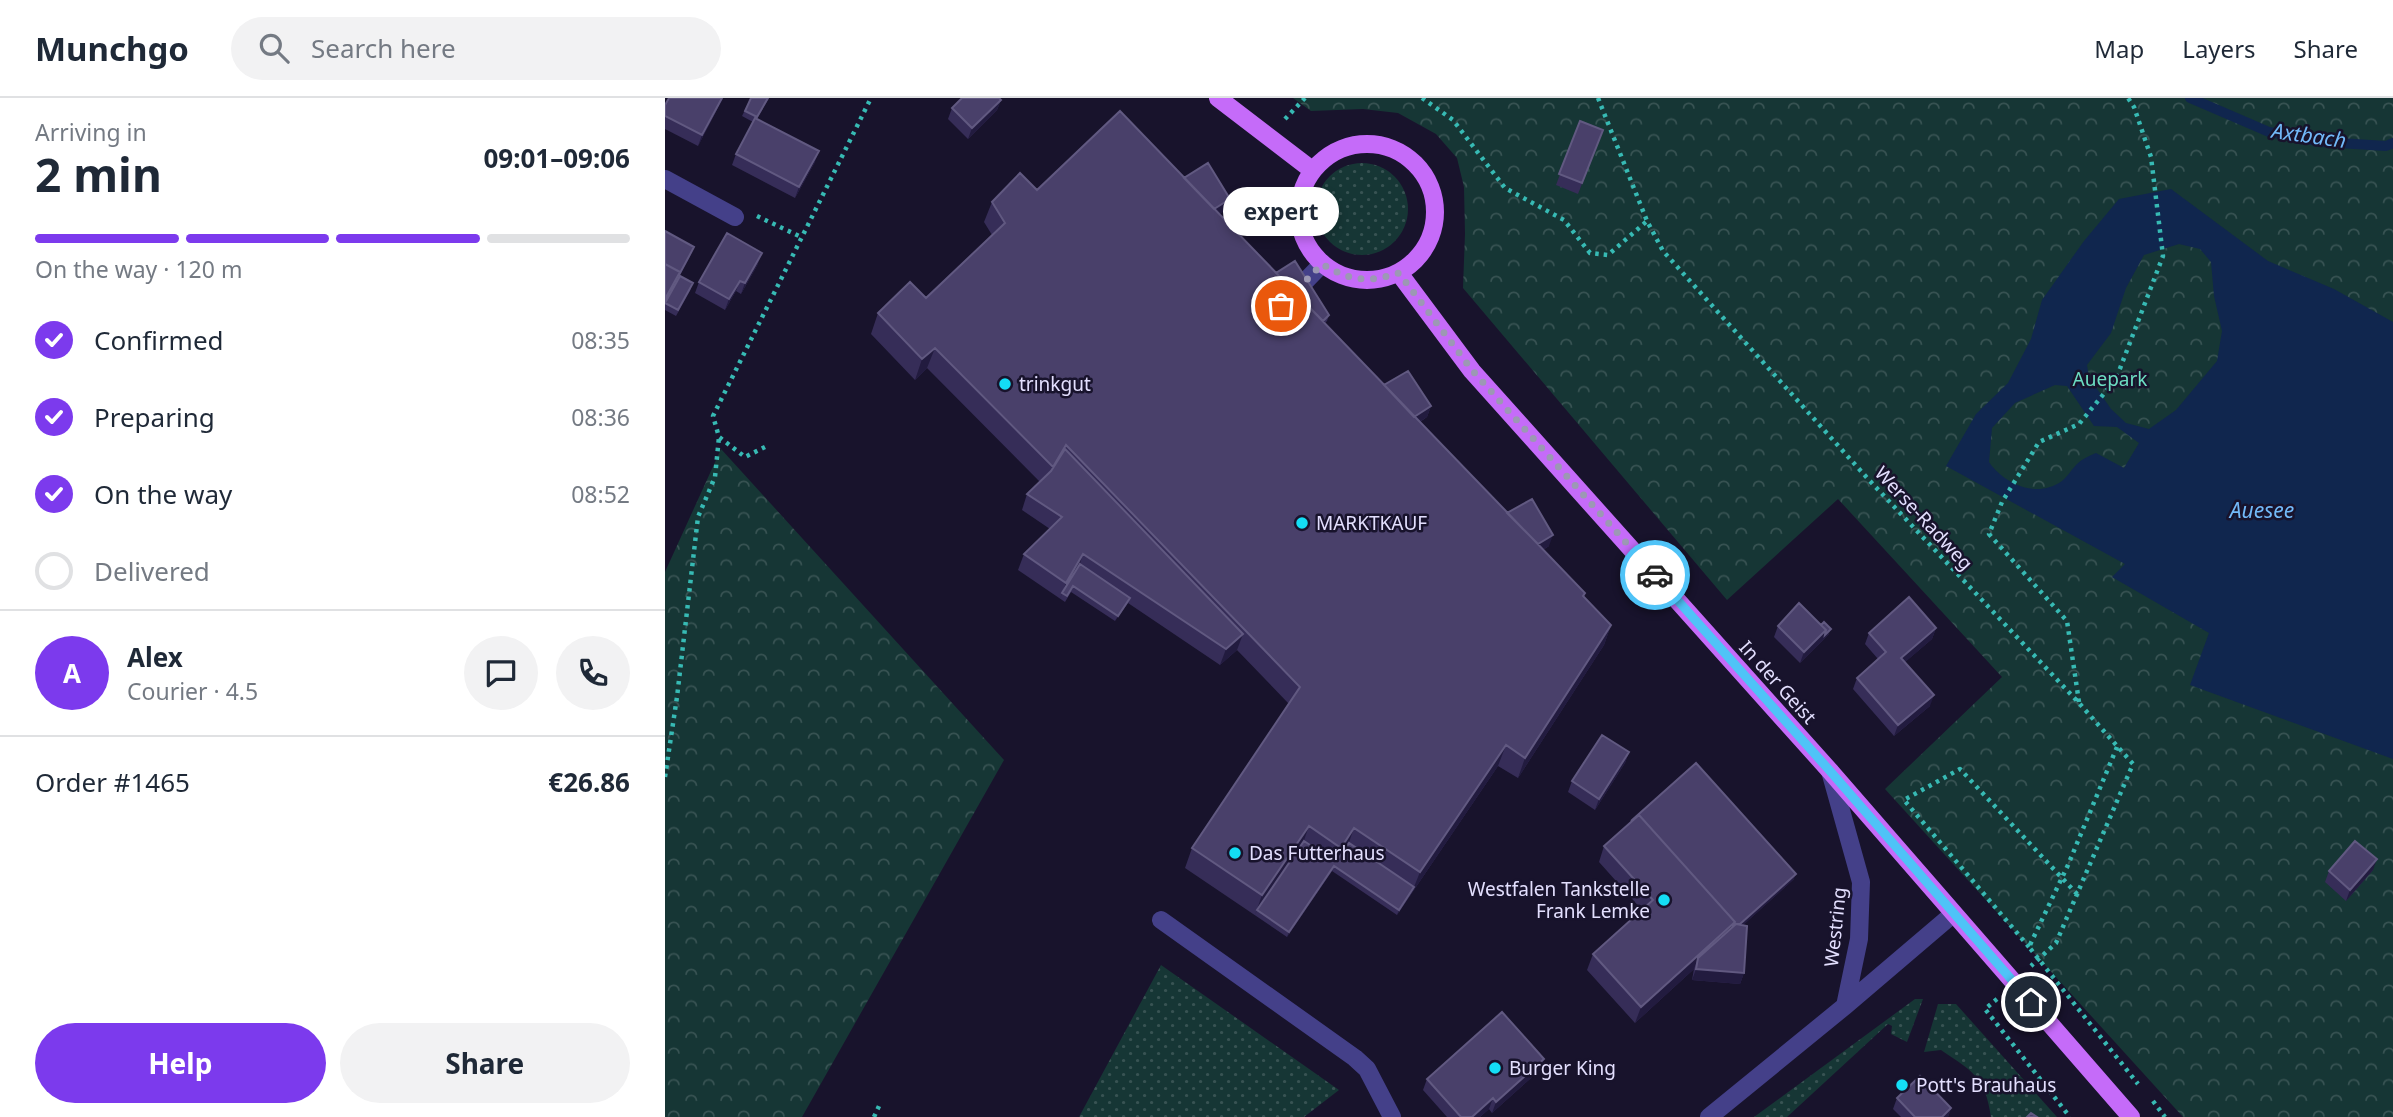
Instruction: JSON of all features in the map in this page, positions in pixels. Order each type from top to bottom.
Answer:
[{"type":"main road","points":[[1218,98],[1312,170]]},
{"type":"main road","points":[[1360,143],[1379,144],[1397,150],[1413,160],[1429,183],[1436,211],[1426,247],[1399,273],[1379,279],[1359,280],[1339,275],[1322,264],[1308,248],[1300,230],[1298,209],[1302,189],[1312,170],[1325,157],[1360,143]]},
{"type":"main road","name":"In der Geist","points":[[1399,273],[1472,370],[1830,771],[2131,1117]]},
{"type":"street","points":[[665,179],[735,217]]},
{"type":"street","points":[[1281,306],[1322,264]]},
{"type":"street","name":"Westring","points":[[1830,771],[1861,882],[1859,939],[1845,1006]]},
{"type":"street","points":[[1709,1117],[1953,914]]},
{"type":"street","points":[[1161,920],[1355,1058],[1367,1069],[1392,1117]]},
{"type":"path","points":[[665,777],[698,517],[715,477],[719,437],[713,416],[871,98]]},
{"type":"path","points":[[1422,98],[1453,120],[1505,188],[1564,220],[1590,253],[1608,255],[1647,221]]},
{"type":"path","name":"Werse-Radweg","points":[[1598,98],[1647,221],[1663,251],[1869,480],[2133,764],[2056,943],[2039,959]]},
{"type":"path","points":[[2079,703],[2067,621],[1989,534],[2002,502],[2039,442],[2079,424],[2116,379],[2163,256],[2151,157],[2134,107],[2128,98]]},
{"type":"path","points":[[735,217],[753,214],[801,236]]},
{"type":"path","points":[[719,437],[745,457],[765,447]]},
{"type":"path","points":[[2029,947],[2062,879],[2117,747]]},
{"type":"path","points":[[2077,894],[1960,769],[1904,800],[2039,959],[2140,1085]]},
{"type":"path","points":[[2014,983],[1985,1009],[2070,1117]]},
{"type":"path","points":[[2148,1096],[2165,1117]]},
{"type":"path","points":[[874,1117],[879,1106]]},
{"type":"green space","name":"Auepark","points":[[1293,98],[2393,98],[2393,1117],[2183,1117],[1885,789],[2002,677],[1838,499],[1727,600],[1463,288],[1464,187],[1457,158],[1436,134],[1398,113],[1363,109],[1311,111]]},
{"type":"green space","points":[[1362,163],[1380,166],[1395,176],[1405,191],[1408,209],[1405,227],[1395,242],[1380,252],[1362,255],[1344,252],[1329,242],[1319,227],[1316,209],[1319,191],[1329,176],[1344,166]]},
{"type":"green space","points":[[721,449],[1004,760],[802,1117],[665,1117],[665,572]]},
{"type":"green space","points":[[1161,965],[1339,1090],[1304,1117],[1079,1117]]},
{"type":"green space","points":[[1915,999],[1923,999],[1907,1042],[1891,1034],[1892,1026],[1888,1024],[1787,1117],[1754,1117]]},
{"type":"green space","points":[[1938,1004],[1956,1004],[2057,1117],[1991,1117],[1985,1092],[1976,1076],[1941,1050],[1924,1052]]},
{"type":"water","name":"Auesee","points":[[2171,189],[2268,261],[2334,289],[2393,322],[2393,759],[2190,685],[2209,633],[2112,577],[2125,564],[1946,466],[1976,414],[2008,383],[2031,339],[2042,300],[2084,241],[2119,199]],"holes":[[[2179,244],[2200,249],[2211,262],[2214,296],[2222,331],[2217,361],[2176,410],[2149,429],[2126,423],[2111,409],[2089,377],[2087,365],[2111,333],[2126,288],[2144,255]],[[2055,385],[2067,386],[2094,426],[2117,427],[2139,443],[2124,468],[2096,453],[2079,462],[2062,481],[2042,489],[2032,489],[2012,482],[1995,470],[1989,462],[1992,428],[2015,403]]]},
{"type":"building","points":[[669,98],[722,98],[702,135],[665,116],[665,105]]},
{"type":"building","points":[[751,98],[768,98],[757,117],[745,111]]},
{"type":"building","points":[[962,98],[1001,100],[972,128],[952,108]]},
{"type":"building","name":"MARKTKAUF","points":[[1120,111],[1585,593],[1583,596],[1611,625],[1525,758],[1506,745],[1420,872],[1354,828],[1341,848],[1309,826],[1262,895],[1192,848],[1300,687],[1066,445],[1053,467],[935,348],[922,359],[878,313],[910,282],[926,298],[1005,223],[992,202],[1020,173],[1037,190]]},
{"type":"building","points":[[755,118],[819,151],[799,187],[736,154]]},
{"type":"building","points":[[1580,121],[1603,130],[1582,183],[1559,174]]},
{"type":"building","points":[[1208,163],[1230,199],[1214,209],[1184,178]]},
{"type":"building","points":[[665,231],[694,247],[679,275],[680,272],[665,264]]},
{"type":"building","points":[[727,233],[762,253],[745,283],[740,281],[729,299],[699,282]]},
{"type":"building","points":[[1295,261],[1329,315],[1323,321],[1276,273]]},
{"type":"building","points":[[665,264],[680,272],[665,299]]},
{"type":"building","points":[[680,276],[693,283],[678,310],[665,303]]},
{"type":"building","points":[[1408,371],[1431,406],[1414,417],[1384,385]]},
{"type":"building","points":[[1065,449],[1243,634],[1226,649],[1083,554],[1066,583],[1024,554],[1062,517],[1027,494],[1051,471]]},
{"type":"building","points":[[1532,499],[1553,535],[1538,544],[1507,513]]},
{"type":"building","points":[[1080,564],[1130,598],[1118,616],[1073,586],[1067,596],[1062,593]]},
{"type":"building","points":[[1909,597],[1936,628],[1901,658],[1934,695],[1898,725],[1857,678],[1886,652],[1869,633]]},
{"type":"building","points":[[1799,603],[1826,630],[1804,652],[1778,626]]},
{"type":"building","points":[[1824,622],[1831,629],[1825,635],[1826,630],[1821,625]]},
{"type":"building","points":[[1602,735],[1629,752],[1599,799],[1572,781]]},
{"type":"building","points":[[1696,763],[1796,874],[1740,924],[1733,926],[1735,922],[1639,815],[1631,821]]},
{"type":"building","points":[[1639,815],[1735,922],[1641,1007],[1593,954],[1653,900],[1604,846]]},
{"type":"building","points":[[1304,841],[1336,862],[1349,843],[1414,887],[1399,910],[1334,866],[1289,932],[1257,910]]},
{"type":"building","points":[[2355,841],[2377,859],[2350,890],[2329,871]]},
{"type":"building","points":[[1736,924],[1747,926],[1744,973],[1696,969],[1698,958]]},
{"type":"building","points":[[1502,1012],[1544,1059],[1496,1102],[1493,1098],[1472,1117],[1461,1117],[1427,1079]]},
{"type":"building","points":[[1920,1076],[1951,1108],[1942,1117],[1915,1117],[1897,1098]]},
{"type":"waterway","name":"Axtbach","points":[[2190,98],[2269,132],[2323,142],[2386,146],[2393,143]]},
{"type":"way so far","points":[[1281,306],[1322,264],[1339,275],[1359,280],[1379,279],[1399,273],[1472,370],[1655,575]]},
{"type":"place","name":"expert","points":[[1281,306]]},
{"type":"place","name":"trinkgut","points":[[1005,384]]},
{"type":"place","name":"MARKTKAUF","points":[[1302,523]]},
{"type":"place","name":"Das Futterhaus","points":[[1235,853]]},
{"type":"place","name":"Westfalen Tankstelle Frank Lemke","points":[[1664,900]]},
{"type":"place","name":"Burger King","points":[[1495,1068]]},
{"type":"place","name":"Pott's Brauhaus","points":[[1902,1085]]},
{"type":"route","points":[[1655,575],[2031,1002]]}]
